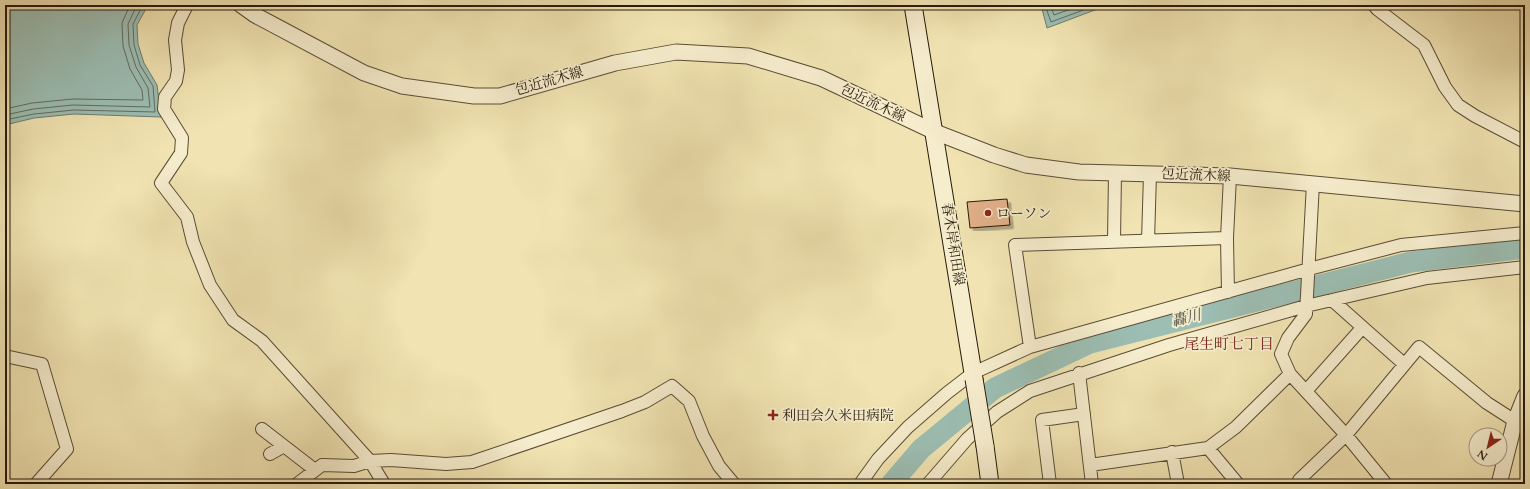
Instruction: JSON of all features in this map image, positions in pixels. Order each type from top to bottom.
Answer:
[{"type":"main road","name":"春木岸和田線","points":[[913,5],[935,132],[990,484]]},
{"type":"street","points":[[187,5],[178,23],[175,40],[178,70],[176,81],[165,96],[164,108],[182,138],[181,153],[161,183],[187,217],[193,242],[210,285],[233,320],[262,341],[370,462],[384,484]]},
{"type":"street","name":"包近流木線","points":[[241,5],[255,15],[364,73],[402,86],[474,96],[500,96],[615,63],[676,52],[748,56],[821,78],[935,132],[994,155],[1026,165],[1078,172],[1115,174],[1230,176],[1525,204]]},
{"type":"street","points":[[1374,5],[1377,10],[1424,45],[1445,87],[1458,105],[1475,116],[1525,142]]},
{"type":"street","points":[[1114,240],[1115,174]]},
{"type":"street","points":[[1148,241],[1150,174]]},
{"type":"street","points":[[1228,292],[1227,238],[1230,176]]},
{"type":"street","points":[[1313,183],[1306,314],[1288,338],[1281,354],[1290,374],[1346,435],[1386,484]]},
{"type":"street","points":[[860,484],[878,459],[908,427],[947,393],[974,376],[1030,347],[1309,269],[1401,245],[1525,233]]},
{"type":"street","points":[[1030,347],[1015,245],[1114,240],[1148,241],[1227,238]]},
{"type":"street","points":[[928,484],[967,439],[997,412],[1030,391],[1079,373],[1169,345],[1306,306],[1427,278],[1525,267]]},
{"type":"street","points":[[1332,300],[1404,364]]},
{"type":"street","points":[[1306,391],[1362,328]]},
{"type":"street","points":[[1299,480],[1346,435],[1419,347],[1487,403],[1515,421]]},
{"type":"street","points":[[5,356],[42,364],[67,449],[36,484]]},
{"type":"street","points":[[1079,373],[1092,484]]},
{"type":"street","points":[[1090,465],[1208,448],[1236,427],[1290,374]]},
{"type":"street","points":[[297,484],[322,465],[354,466],[370,462],[391,460],[446,464],[472,462],[622,411],[645,402],[672,386],[689,401],[703,436],[719,466],[734,484]]},
{"type":"street","points":[[1499,484],[1515,421],[1525,396]]},
{"type":"street","points":[[1050,484],[1042,420],[1084,414]]},
{"type":"street","points":[[262,429],[315,470]]},
{"type":"street","points":[[270,454],[284,446]]},
{"type":"street","points":[[1208,448],[1238,484]]},
{"type":"street","points":[[1172,452],[1178,484]]},
{"type":"water","points":[[5,5],[148,5],[137,25],[138,44],[144,63],[157,85],[161,117],[74,114],[34,118],[5,125]]},
{"type":"water","points":[[1041,5],[1108,5],[1047,28]]},
{"type":"building","name":"ローソン","points":[[1007,199],[1010,225],[970,228],[967,202]]},
{"type":"waterway","name":"轟川","points":[[891,484],[921,449],[995,388],[1090,343],[1411,262],[1525,248]]},
{"type":"place","name":"ローソン","points":[[988,213]]},
{"type":"place","name":"利田会久米田病院","points":[[773,415]]},
{"type":"district","name":"尾生町七丁目","points":[[1229,344]]}]
